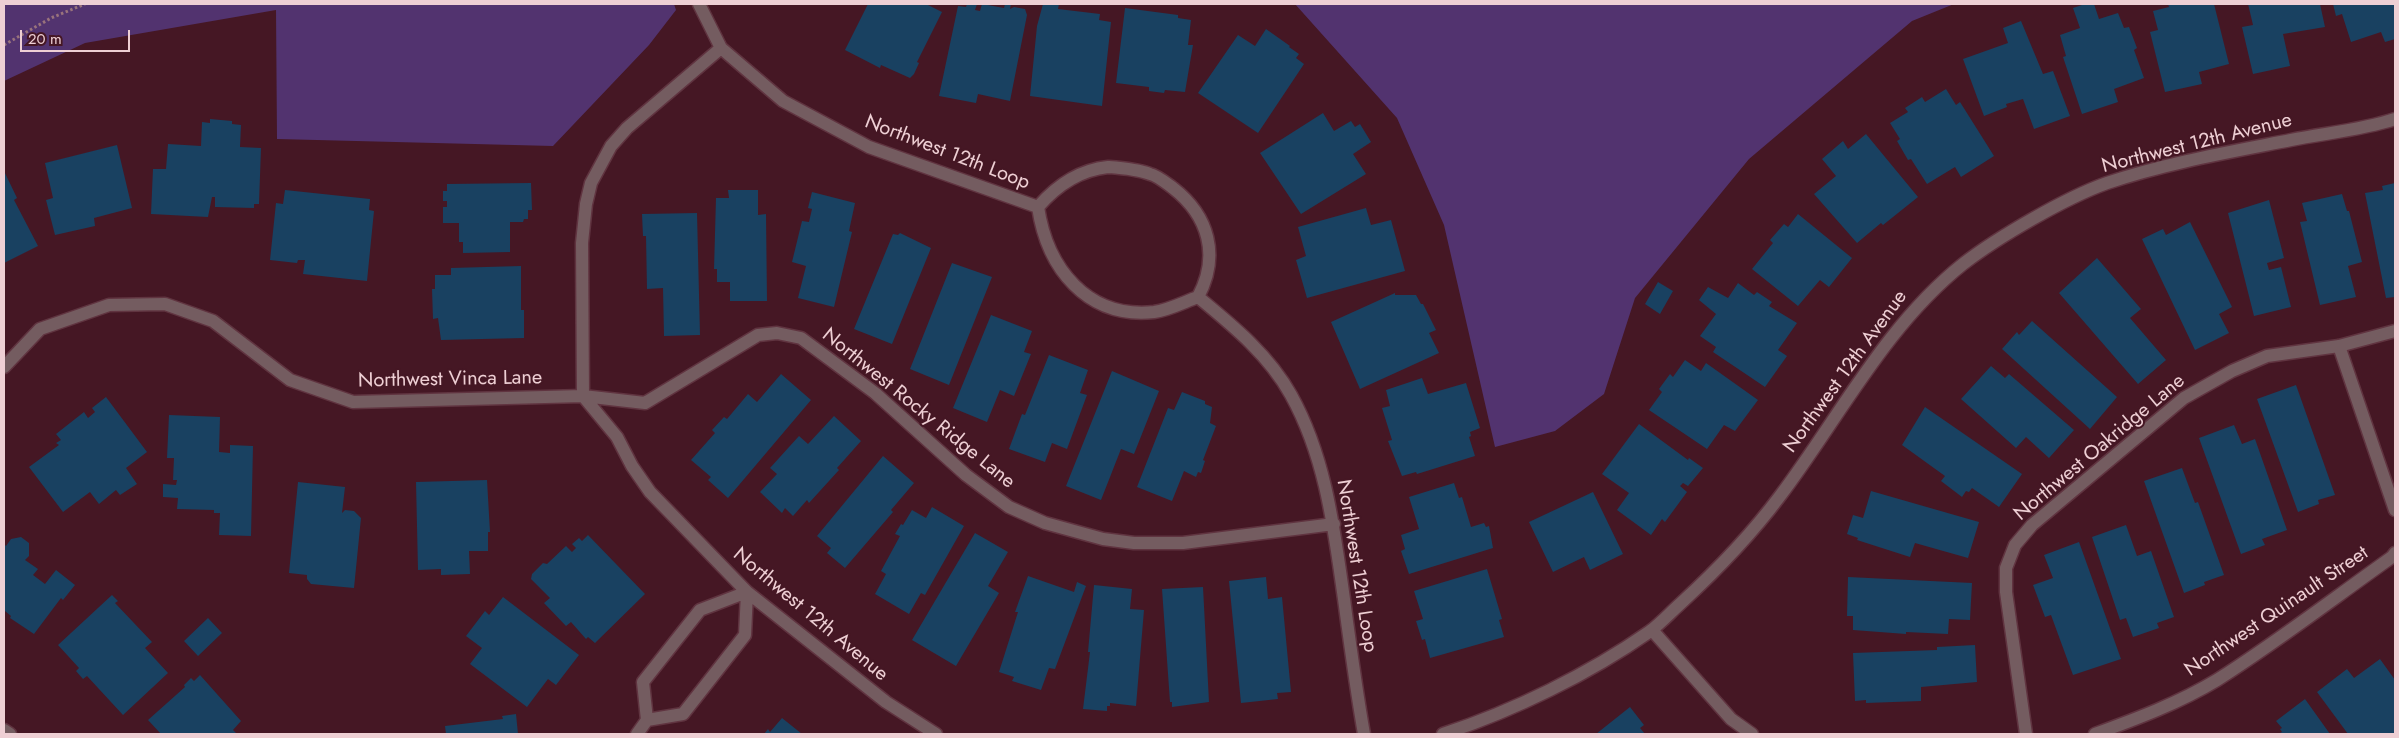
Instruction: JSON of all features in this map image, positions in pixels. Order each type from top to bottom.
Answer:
[{"type":"street","points":[[583,396],[582,243],[586,204],[591,183],[611,146],[627,128],[721,48],[699,4]]},
{"type":"street","name":"Northwest 12th Loop","points":[[721,48],[783,101],[869,147],[1038,207]]},
{"type":"street","name":"Northwest 12th Avenue","points":[[1443,734],[1468,726],[1549,691],[1598,664],[1652,630],[1698,588],[1781,495],[1903,321],[1932,290],[1965,262],[2057,207],[2105,184],[2217,154],[2358,128],[2395,119]]},
{"type":"street","name":"Northwest 12th Loop","points":[[1096,168],[1125,168],[1150,174],[1163,181],[1186,199],[1202,222],[1210,250],[1210,267],[1206,281],[1198,297],[1155,312],[1122,310],[1091,299],[1075,288],[1054,258],[1040,222],[1038,207],[1060,185],[1096,168]]},
{"type":"street","name":"Northwest 12th Loop","points":[[1198,297],[1242,333],[1290,393],[1311,435],[1334,524],[1364,734]]},
{"type":"street","name":"Northwest Vinca Lane","points":[[4,366],[40,329],[109,305],[165,304],[213,321],[290,380],[352,402],[583,396]]},
{"type":"street","name":"Northwest Oakridge Lane","points":[[2026,734],[2006,592],[2006,568],[2015,545],[2032,525],[2184,398],[2232,371],[2267,356],[2339,346],[2395,331]]},
{"type":"street","name":"Northwest Rocky Ridge Lane","points":[[583,396],[645,403],[758,335],[777,333],[801,338],[875,393],[966,475],[1009,507],[1045,523],[1118,541],[1183,543],[1334,524]]},
{"type":"street","points":[[2339,346],[2395,510]]},
{"type":"street","name":"Northwest 12th Avenue","points":[[583,396],[617,437],[632,466],[650,492],[746,592],[886,702],[936,734]]},
{"type":"street","name":"Northwest Quinault Street","points":[[2095,734],[2164,707],[2216,681],[2265,648],[2395,553]]},
{"type":"street","points":[[637,734],[647,720],[643,682],[700,610],[746,592],[745,635],[683,714],[647,720]]},
{"type":"street","points":[[1652,630],[1731,719],[1752,734]]},
{"type":"street","points":[[4,730],[10,734]]},
{"type":"path","points":[[4,45],[51,18],[84,4]]},
{"type":"shaded area","points":[[4,4],[674,4],[676,10],[649,45],[553,146],[277,139],[276,10],[85,43],[4,81]]},
{"type":"shaded area","points":[[1295,4],[1954,4],[1912,21],[1749,159],[1635,298],[1604,394],[1555,431],[1495,447],[1444,225],[1397,118]]},
{"type":"building","points":[[868,4],[926,4],[942,12],[917,62],[919,63],[914,74],[910,78],[881,65],[880,68],[845,50]]},
{"type":"building","points":[[967,4],[977,4],[975,10],[980,11],[982,4],[1004,8],[1005,4],[1011,4],[1010,9],[1014,7],[1025,9],[1027,15],[1010,101],[978,94],[976,103],[939,96],[958,6],[966,7]]},
{"type":"building","points":[[1043,4],[1059,4],[1058,9],[1100,14],[1099,20],[1111,22],[1102,106],[1030,96],[1037,26]]},
{"type":"building","points":[[2085,4],[2094,4],[2099,19],[2118,13],[2124,28],[2129,27],[2137,48],[2134,50],[2144,78],[2114,89],[2118,102],[2082,114],[2063,57],[2066,56],[2060,35],[2080,28],[2073,8]]},
{"type":"building","points":[[2168,4],[2214,4],[2229,64],[2199,72],[2202,84],[2165,92],[2150,32],[2158,30],[2153,11],[2169,7]]},
{"type":"building","points":[[2248,4],[2320,4],[2325,27],[2283,34],[2290,66],[2253,74],[2242,27],[2253,25]]},
{"type":"building","points":[[2333,4],[2395,4],[2395,39],[2385,42],[2381,32],[2351,42],[2342,14],[2336,16]]},
{"type":"building","points":[[1125,8],[1178,15],[1178,18],[1191,20],[1188,45],[1193,45],[1185,92],[1165,90],[1164,93],[1149,91],[1149,87],[1116,83]]},
{"type":"building","points":[[2021,21],[2043,74],[2053,71],[2070,116],[2034,129],[2023,99],[2006,104],[2007,107],[1984,116],[1963,59],[2008,43],[2003,28]]},
{"type":"building","points":[[1266,29],[1299,54],[1296,58],[1304,64],[1258,133],[1198,93],[1238,35],[1255,46]]},
{"type":"building","points":[[1946,89],[1956,105],[1960,102],[1994,156],[1961,177],[1955,167],[1927,184],[1911,159],[1908,160],[1897,141],[1900,139],[1890,123],[1908,112],[1905,108],[1922,97],[1925,102]]},
{"type":"building","points":[[1323,113],[1334,131],[1351,121],[1355,127],[1360,124],[1371,142],[1353,154],[1366,174],[1301,214],[1260,153]]},
{"type":"building","points":[[210,119],[232,121],[232,124],[241,125],[240,147],[261,148],[259,204],[254,204],[254,208],[215,207],[215,197],[212,197],[208,217],[151,214],[153,169],[166,169],[168,144],[201,146],[202,122],[210,123]]},
{"type":"building","points":[[1866,134],[1918,197],[1883,225],[1881,223],[1857,243],[1814,194],[1836,176],[1822,159],[1843,141],[1848,149]]},
{"type":"building","points":[[117,145],[132,208],[94,218],[95,226],[55,235],[46,200],[53,198],[45,163]]},
{"type":"building","points":[[4,171],[17,198],[14,200],[38,246],[4,263]]},
{"type":"building","points":[[531,183],[532,210],[528,210],[528,219],[524,219],[523,222],[510,222],[510,252],[463,253],[463,242],[459,242],[459,223],[443,223],[443,207],[447,207],[447,201],[443,201],[443,191],[447,191],[447,184]]},
{"type":"building","points":[[2395,183],[2395,297],[2386,298],[2365,193],[2383,190],[2382,186]]},
{"type":"building","points":[[285,190],[370,199],[369,210],[374,211],[367,281],[303,274],[305,260],[298,260],[297,263],[270,260],[276,203],[283,204]]},
{"type":"building","points":[[728,190],[758,190],[758,215],[766,214],[767,301],[730,301],[730,282],[717,282],[717,269],[714,269],[716,198],[729,198]]},
{"type":"building","points":[[812,192],[855,203],[849,231],[852,232],[834,307],[798,298],[806,266],[792,262],[802,221],[809,222],[812,209],[808,208]]},
{"type":"building","points":[[2342,194],[2347,211],[2349,211],[2362,262],[2348,266],[2356,297],[2320,305],[2300,222],[2307,221],[2302,203]]},
{"type":"building","points":[[2269,200],[2284,258],[2267,263],[2269,270],[2281,267],[2291,307],[2254,316],[2228,213]]},
{"type":"building","points":[[1366,208],[1371,225],[1391,220],[1405,271],[1307,298],[1296,260],[1306,256],[1298,227]]},
{"type":"building","points":[[697,213],[700,335],[664,336],[663,288],[647,289],[646,236],[643,236],[642,214]]},
{"type":"building","points":[[1798,214],[1852,258],[1829,287],[1820,280],[1798,306],[1752,269],[1773,243],[1770,240],[1784,224],[1788,227]]},
{"type":"building","points":[[2190,222],[2232,307],[2219,314],[2229,333],[2195,350],[2142,239],[2163,229],[2166,235]]},
{"type":"building","points":[[900,233],[931,248],[892,344],[854,329],[893,234],[898,235]]},
{"type":"building","points":[[2097,258],[2141,309],[2130,318],[2166,360],[2138,384],[2059,293]]},
{"type":"building","points":[[952,263],[992,277],[949,385],[910,369]]},
{"type":"building","points":[[521,266],[521,310],[524,310],[524,338],[441,340],[438,318],[433,319],[432,289],[435,289],[435,275],[451,275],[451,268]]},
{"type":"building","points":[[1658,282],[1673,291],[1660,314],[1645,304]]},
{"type":"building","points":[[1738,283],[1754,295],[1757,292],[1772,302],[1769,306],[1797,323],[1778,350],[1787,356],[1765,387],[1713,352],[1716,347],[1700,336],[1716,314],[1699,300],[1708,287],[1728,298]]},
{"type":"building","points":[[1395,293],[1395,295],[1416,295],[1421,304],[1423,304],[1436,330],[1429,333],[1439,353],[1360,389],[1331,322]]},
{"type":"building","points":[[991,315],[1032,331],[1024,352],[1031,354],[1014,396],[1000,390],[987,422],[953,408]]},
{"type":"building","points":[[2032,321],[2117,397],[2090,429],[2002,349],[2017,332],[2019,335]]},
{"type":"building","points":[[1049,355],[1088,370],[1080,393],[1087,395],[1067,449],[1052,443],[1045,462],[1009,449],[1022,414],[1025,415]]},
{"type":"building","points":[[1685,360],[1701,371],[1706,363],[1758,400],[1735,431],[1724,425],[1707,449],[1649,410],[1662,392],[1659,389],[1670,374],[1673,377]]},
{"type":"building","points":[[1991,366],[2005,378],[2009,374],[2074,430],[2049,458],[2026,437],[2016,448],[1961,399]]},
{"type":"building","points":[[1112,371],[1159,391],[1134,454],[1121,449],[1101,500],[1066,486]]},
{"type":"building","points":[[781,374],[811,400],[728,498],[708,480],[711,477],[691,460],[715,433],[712,430],[724,417],[727,419],[748,394],[757,402]]},
{"type":"building","points":[[1422,378],[1428,394],[1466,383],[1480,428],[1470,432],[1471,436],[1469,437],[1475,456],[1417,474],[1416,472],[1402,476],[1388,441],[1392,440],[1382,408],[1390,406],[1386,390]]},
{"type":"building","points":[[2296,385],[2335,495],[2318,500],[2319,504],[2298,512],[2257,399]]},
{"type":"building","points":[[1182,392],[1205,401],[1205,404],[1212,407],[1210,423],[1216,426],[1203,460],[1205,461],[1201,473],[1198,472],[1196,477],[1184,471],[1172,501],[1137,487],[1168,408],[1174,410]]},
{"type":"building","points":[[106,397],[147,452],[126,468],[137,484],[120,495],[116,490],[99,504],[90,492],[63,512],[29,467],[59,445],[56,443],[61,440],[56,434],[84,412],[88,418],[95,412],[92,408]]},
{"type":"building","points":[[1925,407],[2022,474],[1999,507],[1972,488],[1969,492],[1966,491],[1962,497],[1941,481],[1945,476],[1902,445]]},
{"type":"building","points":[[169,415],[220,417],[219,452],[230,453],[230,445],[253,446],[251,536],[219,535],[220,513],[214,513],[214,510],[177,509],[178,498],[163,497],[163,484],[176,485],[177,480],[173,480],[174,458],[167,458]]},
{"type":"building","points":[[834,416],[861,441],[837,468],[839,470],[809,503],[807,500],[793,516],[785,508],[782,513],[760,492],[777,474],[770,468],[799,436],[808,444]]},
{"type":"building","points":[[1639,424],[1688,460],[1689,458],[1703,468],[1688,486],[1683,483],[1680,486],[1687,492],[1665,522],[1662,519],[1651,535],[1617,510],[1629,493],[1602,474]]},
{"type":"building","points":[[2234,425],[2242,444],[2255,439],[2287,530],[2262,539],[2265,545],[2241,554],[2199,438]]},
{"type":"building","points":[[883,456],[914,483],[891,510],[893,512],[845,568],[827,553],[831,548],[817,536]]},
{"type":"building","points":[[2182,468],[2195,503],[2198,502],[2224,575],[2204,582],[2205,585],[2184,593],[2144,481]]},
{"type":"building","points":[[487,480],[490,532],[488,532],[488,551],[469,551],[470,574],[441,575],[441,569],[418,570],[416,482]]},
{"type":"building","points":[[298,482],[345,487],[342,513],[345,510],[354,511],[361,518],[354,588],[311,584],[307,579],[307,575],[289,573]]},
{"type":"building","points":[[1454,483],[1459,498],[1462,497],[1471,527],[1484,523],[1486,527],[1489,526],[1493,548],[1409,574],[1401,551],[1405,549],[1401,535],[1419,529],[1409,497]]},
{"type":"building","points":[[1871,491],[1979,522],[1968,558],[1915,543],[1910,557],[1857,540],[1858,538],[1847,534],[1853,515],[1863,518]]},
{"type":"building","points":[[1593,492],[1623,554],[1590,570],[1584,557],[1553,572],[1529,522]]},
{"type":"building","points":[[932,507],[964,526],[925,595],[921,593],[909,614],[875,594],[886,574],[881,571],[900,536],[895,534],[901,524],[903,525],[912,510],[926,518]]},
{"type":"building","points":[[2126,525],[2137,556],[2151,551],[2174,617],[2157,623],[2159,628],[2133,637],[2126,618],[2120,620],[2092,537]]},
{"type":"building","points":[[975,533],[1008,552],[988,586],[999,593],[956,666],[912,640]]},
{"type":"building","points":[[588,535],[645,594],[595,643],[588,637],[586,639],[571,622],[566,626],[544,603],[550,598],[531,579],[532,574],[543,563],[547,564],[566,546],[572,552],[576,548],[572,544],[579,538],[582,541]]},
{"type":"building","points":[[21,537],[29,543],[29,556],[25,560],[38,569],[33,575],[45,584],[56,570],[75,585],[63,600],[61,598],[34,634],[4,612],[4,544],[6,546],[11,539]]},
{"type":"building","points":[[2079,542],[2121,659],[2073,675],[2051,615],[2045,617],[2033,585],[2053,578],[2044,555]]},
{"type":"building","points":[[1487,569],[1502,619],[1499,620],[1504,637],[1430,658],[1425,639],[1422,640],[1416,621],[1423,619],[1414,591]]},
{"type":"building","points":[[1028,576],[1074,592],[1077,582],[1086,586],[1055,669],[1049,668],[1041,690],[1012,681],[1014,677],[999,672],[1018,612],[1015,612]]},
{"type":"building","points":[[1266,577],[1268,599],[1282,597],[1291,692],[1277,693],[1278,699],[1241,703],[1229,581]]},
{"type":"building","points":[[1848,577],[1972,583],[1970,620],[1949,619],[1948,634],[1906,632],[1906,634],[1853,630],[1853,616],[1847,616]]},
{"type":"building","points":[[1094,585],[1132,589],[1130,609],[1144,610],[1136,706],[1110,703],[1110,706],[1107,706],[1107,711],[1083,709],[1090,652],[1088,652]]},
{"type":"building","points":[[1203,587],[1209,702],[1172,707],[1172,702],[1170,702],[1162,589]]},
{"type":"building","points":[[112,595],[118,601],[115,603],[152,642],[145,648],[168,673],[123,715],[87,676],[83,679],[76,671],[79,668],[58,645]]},
{"type":"building","points":[[503,597],[579,655],[556,685],[548,679],[527,707],[470,664],[482,648],[466,636],[485,611],[489,615]]},
{"type":"building","points":[[208,618],[222,633],[198,656],[184,641]]},
{"type":"building","points":[[1975,645],[1977,682],[1921,687],[1921,701],[1866,703],[1866,700],[1855,701],[1853,653],[1937,650],[1937,647]]},
{"type":"building","points":[[2380,659],[2395,680],[2395,734],[2348,734],[2317,692],[2347,669],[2354,678]]},
{"type":"building","points":[[200,675],[241,721],[233,730],[237,734],[161,734],[148,720],[185,687],[184,685],[191,678],[194,681]]},
{"type":"building","points":[[2305,699],[2330,734],[2278,734],[2282,732],[2280,729],[2282,728],[2276,721]]},
{"type":"building","points":[[1630,707],[1644,725],[1640,728],[1645,734],[1596,734]]},
{"type":"building","points":[[516,714],[518,734],[446,734],[445,726],[503,719],[502,716]]},
{"type":"building","points":[[782,718],[802,734],[764,734],[768,729],[770,732]]}]
